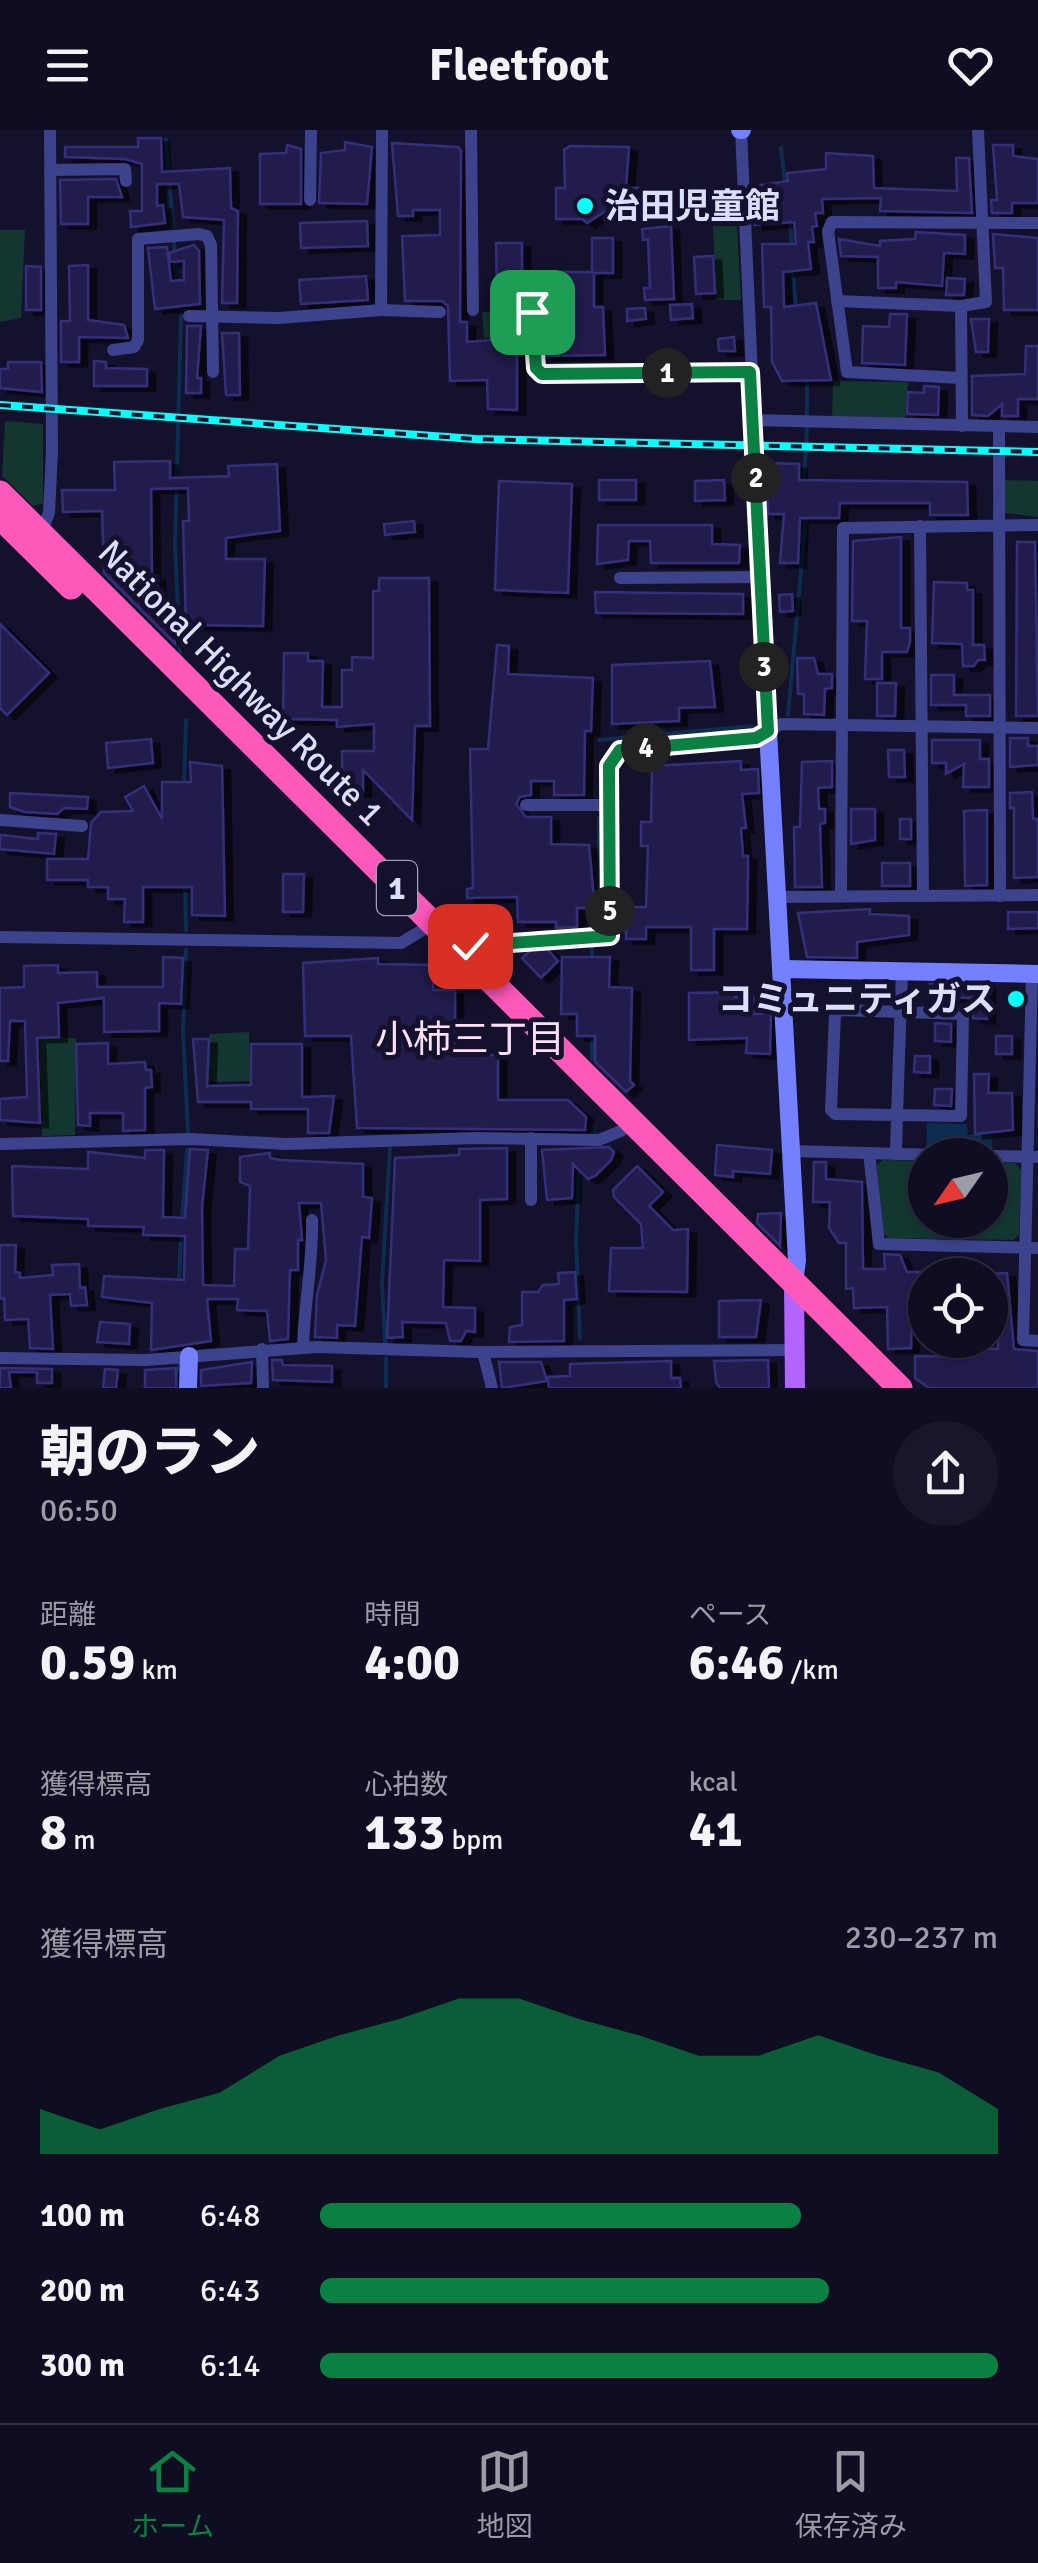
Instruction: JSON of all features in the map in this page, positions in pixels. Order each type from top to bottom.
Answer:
[{"type":"highway","name":"National Highway Route 1","points":[[0,493],[35,539],[621,1131],[900,1388]]},
{"type":"highway","name":"National Highway Route 1","points":[[0,518],[35,539],[460,950],[882,1388]]},
{"type":"main road","points":[[794,1293],[795,1388]]},
{"type":"street","points":[[35,539],[49,513],[52,451],[50,130]]},
{"type":"street","points":[[310,130],[310,200]]},
{"type":"street","points":[[381,310],[382,130]]},
{"type":"street","points":[[472,130],[473,310]]},
{"type":"street","points":[[741,130],[760,577],[798,1260],[794,1293]]},
{"type":"street","points":[[837,301],[960,306],[986,302],[978,130]]},
{"type":"street","points":[[50,170],[125,169],[126,181]]},
{"type":"street","points":[[962,378],[848,372],[828,231],[832,222],[1038,223]]},
{"type":"street","points":[[113,350],[134,347],[138,340],[136,244],[147,236],[207,236],[213,372]]},
{"type":"street","points":[[960,306],[962,426]]},
{"type":"street","points":[[190,316],[279,318],[381,310],[440,312]]},
{"type":"street","points":[[532,312],[536,368],[542,374],[750,372]]},
{"type":"street","points":[[753,420],[1038,428]]},
{"type":"street","points":[[999,427],[1000,896]]},
{"type":"street","points":[[841,896],[843,528],[1038,525]]},
{"type":"street","points":[[920,526],[922,896]]},
{"type":"street","points":[[620,578],[760,577]]},
{"type":"street","points":[[460,950],[478,942],[610,936],[609,766],[620,750],[756,738],[782,724],[1038,728]]},
{"type":"street","points":[[526,805],[609,805]]},
{"type":"street","points":[[0,820],[82,826]]},
{"type":"street","points":[[779,897],[1038,895]]},
{"type":"street","points":[[0,937],[402,942],[421,931]]},
{"type":"street","points":[[783,969],[1035,974],[1032,1248],[1023,1340],[1038,1341]]},
{"type":"street","points":[[896,1154],[902,971]]},
{"type":"street","points":[[835,1014],[963,1014],[961,1116],[897,1115],[835,1114],[831,1110],[835,1014]]},
{"type":"street","points":[[0,1144],[599,1140],[621,1131]]},
{"type":"street","points":[[531,1138],[531,1200]]},
{"type":"street","points":[[792,1151],[908,1154]]},
{"type":"street","points":[[869,1153],[880,1244],[1032,1248]]},
{"type":"street","points":[[304,1348],[304,1304],[313,1257],[312,1220]]},
{"type":"street","points":[[0,1358],[189,1356],[304,1348],[483,1352],[792,1350]]},
{"type":"street","points":[[262,1350],[262,1388]]},
{"type":"street","points":[[483,1352],[492,1388]]},
{"type":"street","points":[[188,1388],[189,1356]]},
{"type":"green space","points":[[713,226],[737,226],[741,300],[716,300]]},
{"type":"green space","points":[[0,230],[25,230],[21,318],[0,322]]},
{"type":"green space","points":[[482,312],[524,313],[525,336],[484,338]]},
{"type":"green space","points":[[833,381],[908,382],[905,420],[832,418]]},
{"type":"green space","points":[[5,421],[43,424],[43,503],[33,506],[2,476]]},
{"type":"green space","points":[[1004,480],[1038,481],[1038,517],[1005,513]]},
{"type":"green space","points":[[249,1032],[250,1081],[209,1082],[209,1034]]},
{"type":"green space","points":[[39,1037],[76,1038],[75,1135],[42,1136]]},
{"type":"green space","points":[[883,1160],[908,1161],[908,1238],[1008,1238],[1008,1163],[1015,1163],[1021,1170],[1019,1235],[1013,1240],[888,1238],[882,1231],[877,1165]]},
{"type":"water","points":[[927,1123],[967,1124],[968,1135],[992,1135],[992,1138],[926,1138]]},
{"type":"building","points":[[138,138],[161,138],[162,172],[230,168],[231,208],[238,211],[237,303],[222,303],[224,220],[183,217],[179,184],[157,184],[157,206],[163,205],[165,223],[131,227],[130,211],[142,211],[142,164],[125,159],[65,157],[65,147],[138,147]]},
{"type":"building","points":[[345,142],[372,147],[367,204],[319,203],[321,153],[345,150]]},
{"type":"building","points":[[392,143],[458,147],[461,151],[460,322],[467,322],[467,342],[517,338],[517,410],[488,409],[487,380],[450,381],[448,306],[442,301],[405,301],[402,236],[440,235],[440,210],[413,210],[413,216],[398,216]]},
{"type":"building","points":[[287,145],[301,149],[301,204],[260,204],[260,154],[286,153]]},
{"type":"building","points":[[993,145],[1013,145],[1013,156],[1038,159],[1038,203],[1012,203],[1012,213],[992,213],[991,200],[997,200]]},
{"type":"building","points":[[570,146],[629,147],[626,188],[701,187],[701,205],[614,206],[587,223],[582,219],[556,219],[556,188],[565,188],[564,150]]},
{"type":"building","points":[[826,153],[873,156],[874,188],[957,191],[956,158],[969,158],[972,213],[880,211],[881,198],[822,199],[823,213],[815,213],[817,226],[812,227],[814,242],[808,242],[811,269],[783,272],[784,307],[816,303],[831,380],[782,381],[772,362],[771,307],[764,307],[762,244],[796,244],[794,222],[755,225],[754,186],[788,181],[787,173],[826,169]]},
{"type":"building","points":[[116,179],[122,197],[88,197],[88,224],[61,224],[60,180]]},
{"type":"building","points":[[367,221],[368,246],[301,248],[300,223]]},
{"type":"building","points":[[671,226],[674,299],[645,300],[644,288],[650,288],[648,239],[643,240],[642,229]]},
{"type":"building","points":[[916,232],[965,235],[965,254],[944,253],[942,286],[896,282],[896,288],[878,288],[878,257],[841,256],[839,239],[880,246],[880,241],[915,239]]},
{"type":"building","points":[[993,234],[1038,238],[1038,310],[1004,310],[1003,268],[995,268]]},
{"type":"building","points":[[592,238],[613,238],[613,273],[594,273],[594,307],[603,307],[605,355],[545,356],[544,338],[562,338],[559,296],[497,296],[496,243],[522,243],[522,272],[592,272]]},
{"type":"building","points":[[194,245],[199,251],[200,304],[155,309],[148,248],[167,247],[171,281],[184,280],[184,261],[170,262],[169,253]]},
{"type":"building","points":[[713,256],[715,293],[696,294],[694,257]]},
{"type":"building","points":[[88,265],[88,320],[124,325],[128,338],[79,337],[79,362],[61,362],[61,321],[70,321],[69,266]]},
{"type":"building","points":[[26,266],[41,267],[41,310],[26,310]]},
{"type":"building","points":[[366,276],[368,300],[301,304],[299,280]]},
{"type":"building","points":[[947,278],[965,279],[964,295],[946,295]]},
{"type":"building","points":[[692,304],[693,318],[671,320],[670,305]]},
{"type":"building","points":[[645,308],[646,319],[627,321],[627,309]]},
{"type":"building","points":[[890,314],[907,314],[905,365],[862,363],[863,326],[889,327]]},
{"type":"building","points":[[971,319],[989,319],[988,352],[976,352]]},
{"type":"building","points":[[187,326],[201,326],[197,378],[201,378],[201,393],[186,393]]},
{"type":"building","points":[[222,333],[239,333],[240,395],[226,395]]},
{"type":"building","points":[[734,337],[735,351],[719,351],[718,339]]},
{"type":"building","points":[[1026,346],[1038,346],[1038,399],[1018,399],[1018,416],[1002,416],[1002,404],[988,416],[972,415],[972,376],[1025,374]]},
{"type":"building","points":[[94,361],[106,362],[106,368],[147,369],[147,386],[94,386]]},
{"type":"building","points":[[8,362],[41,362],[42,392],[0,388],[0,369],[8,369]]},
{"type":"building","points":[[924,386],[939,387],[938,415],[907,414],[908,392],[924,393]]},
{"type":"building","points":[[170,461],[170,478],[229,476],[228,466],[277,464],[280,531],[226,538],[226,559],[265,559],[263,626],[186,625],[183,521],[189,521],[188,488],[151,489],[152,576],[157,576],[158,604],[173,618],[175,644],[104,573],[102,511],[63,512],[62,490],[115,490],[114,462]]},
{"type":"building","points":[[766,463],[799,464],[799,480],[967,482],[968,515],[930,515],[930,503],[840,503],[839,518],[800,518],[798,563],[780,563],[784,514],[768,514]]},
{"type":"building","points":[[599,480],[636,480],[636,500],[599,500]]},
{"type":"building","points":[[724,480],[725,500],[695,501],[695,481]]},
{"type":"building","points":[[499,481],[572,484],[568,593],[495,590]]},
{"type":"building","points":[[414,521],[415,532],[385,535],[384,524]]},
{"type":"building","points":[[598,525],[712,525],[712,544],[740,545],[739,563],[651,563],[650,541],[629,541],[628,560],[597,564]]},
{"type":"building","points":[[901,537],[901,628],[910,628],[910,642],[907,652],[882,652],[882,679],[865,679],[867,621],[852,621],[853,541]]},
{"type":"building","points":[[1017,542],[1035,542],[1038,716],[1016,716]]},
{"type":"building","points":[[379,578],[429,578],[430,726],[415,726],[412,820],[363,770],[363,792],[342,792],[342,751],[374,751],[374,724],[337,727],[337,720],[283,719],[284,653],[308,653],[308,661],[323,661],[322,707],[342,707],[342,670],[352,670],[352,657],[373,658],[373,591],[379,591]]},
{"type":"building","points":[[934,582],[967,583],[967,590],[973,590],[973,645],[984,645],[985,660],[963,666],[962,644],[932,643]]},
{"type":"building","points":[[595,592],[743,594],[743,614],[596,613]]},
{"type":"building","points":[[792,594],[793,611],[780,612],[779,595]]},
{"type":"building","points":[[0,624],[49,673],[7,715],[0,708]]},
{"type":"building","points":[[497,645],[509,646],[508,674],[593,678],[591,731],[585,731],[584,795],[554,795],[554,781],[531,781],[531,795],[520,797],[516,804],[526,817],[551,817],[551,844],[589,845],[594,899],[591,908],[577,908],[577,927],[556,928],[556,922],[518,922],[517,897],[467,898],[467,889],[473,888],[470,749],[488,749]]},
{"type":"building","points":[[797,658],[814,658],[818,674],[832,674],[832,688],[825,689],[824,715],[804,714],[804,694],[798,694]]},
{"type":"building","points":[[710,661],[715,707],[679,708],[679,721],[612,724],[612,665]]},
{"type":"building","points":[[931,675],[954,675],[954,695],[990,695],[990,716],[966,716],[966,705],[931,705]]},
{"type":"building","points":[[877,683],[896,683],[895,716],[877,716]]},
{"type":"building","points":[[1010,738],[1028,738],[1028,746],[1038,746],[1038,765],[1010,767]]},
{"type":"building","points":[[151,739],[153,763],[108,768],[106,743]]},
{"type":"building","points":[[932,740],[980,740],[980,759],[989,759],[989,787],[963,787],[964,764],[946,774],[946,763],[932,763]]},
{"type":"building","points":[[888,750],[904,750],[905,777],[889,777]]},
{"type":"building","points":[[741,761],[741,770],[758,769],[759,793],[742,794],[746,828],[741,828],[743,856],[748,856],[747,929],[714,929],[714,970],[691,970],[691,927],[646,927],[646,939],[626,939],[626,907],[646,907],[648,846],[641,846],[641,822],[651,822],[652,766]]},
{"type":"building","points":[[832,761],[832,787],[818,788],[819,809],[825,809],[825,823],[820,824],[822,887],[795,887],[794,827],[800,827],[802,762]]},
{"type":"building","points":[[190,762],[222,766],[225,916],[192,915],[192,887],[143,887],[143,922],[124,922],[125,899],[108,899],[108,887],[88,887],[88,880],[47,880],[47,859],[88,859],[91,823],[101,812],[133,811],[125,797],[144,786],[162,819],[162,782],[191,782]]},
{"type":"building","points":[[1032,792],[1033,819],[1038,819],[1038,877],[1014,878],[1014,808],[1010,808],[1010,793]]},
{"type":"building","points":[[10,793],[88,797],[87,809],[64,808],[57,814],[24,812],[10,807]]},
{"type":"building","points":[[851,809],[875,809],[875,840],[851,844]]},
{"type":"building","points":[[987,810],[987,885],[965,886],[964,811]]},
{"type":"building","points":[[900,819],[911,819],[911,839],[900,839]]},
{"type":"building","points":[[38,833],[56,834],[54,854],[0,849],[0,835],[38,839]]},
{"type":"building","points":[[882,863],[910,863],[910,886],[882,886]]},
{"type":"building","points":[[283,874],[304,874],[303,912],[283,912]]},
{"type":"building","points":[[870,909],[870,914],[909,916],[909,935],[857,942],[857,958],[807,957],[798,913]]},
{"type":"building","points":[[1008,912],[1038,912],[1038,928],[1008,929]]},
{"type":"building","points":[[547,949],[558,961],[541,978],[522,958],[531,950]]},
{"type":"building","points":[[163,957],[183,958],[181,1004],[159,1003],[159,1031],[104,1032],[104,998],[58,1003],[59,1037],[37,1038],[40,1123],[0,1120],[0,1099],[27,1097],[25,1021],[10,1021],[8,1061],[0,1061],[0,988],[24,987],[24,966],[58,965],[58,973],[97,972],[97,987],[163,987]]},
{"type":"building","points":[[562,957],[610,957],[609,987],[632,988],[630,1081],[634,1085],[626,1092],[595,1062],[595,1036],[577,1036],[577,1014],[561,1014]]},
{"type":"building","points":[[378,958],[378,964],[434,965],[433,990],[455,990],[455,1055],[498,1055],[498,1100],[568,1100],[586,1117],[585,1130],[357,1128],[351,1036],[305,1036],[303,963]]},
{"type":"building","points":[[929,984],[987,986],[987,1019],[973,1018],[973,998],[929,997]]},
{"type":"building","points":[[734,992],[735,997],[753,997],[754,1014],[771,1013],[770,1054],[746,1053],[747,1038],[689,1040],[689,993]]},
{"type":"building","points":[[935,1023],[951,1024],[951,1042],[935,1041]]},
{"type":"building","points":[[996,1036],[1012,1036],[1012,1054],[996,1054]]},
{"type":"building","points":[[193,1039],[209,1039],[207,1086],[251,1085],[251,1044],[302,1044],[302,1097],[334,1096],[329,1133],[308,1133],[308,1109],[251,1109],[251,1102],[198,1102]]},
{"type":"building","points":[[108,1043],[108,1064],[145,1062],[146,1070],[151,1070],[152,1087],[145,1088],[145,1130],[123,1131],[123,1113],[90,1113],[90,1126],[78,1125],[76,1044]]},
{"type":"building","points":[[915,1056],[930,1056],[930,1073],[914,1072]]},
{"type":"building","points":[[974,1074],[989,1074],[988,1093],[1012,1093],[1013,1130],[975,1134]]},
{"type":"building","points":[[935,1089],[952,1089],[951,1106],[934,1105]]},
{"type":"building","points":[[717,1145],[772,1150],[770,1174],[733,1171],[733,1177],[715,1175]]},
{"type":"building","points":[[609,1147],[614,1152],[611,1160],[595,1176],[588,1179],[573,1164],[572,1198],[547,1200],[542,1150]]},
{"type":"building","points":[[507,1148],[507,1199],[480,1200],[480,1261],[444,1260],[443,1307],[475,1308],[475,1332],[466,1331],[461,1341],[450,1341],[446,1323],[402,1322],[403,1337],[387,1338],[395,1158],[459,1155],[459,1149]]},
{"type":"building","points":[[190,1149],[208,1150],[202,1207],[203,1285],[234,1286],[235,1249],[248,1249],[250,1186],[240,1182],[240,1157],[270,1153],[270,1158],[281,1160],[363,1164],[363,1197],[372,1198],[369,1238],[362,1237],[355,1326],[337,1325],[337,1338],[315,1337],[317,1295],[326,1260],[321,1203],[299,1203],[302,1240],[298,1240],[298,1270],[290,1270],[288,1339],[270,1341],[267,1311],[237,1310],[238,1299],[207,1299],[211,1341],[151,1350],[152,1303],[102,1297],[104,1276],[184,1280],[185,1236],[143,1235],[144,1227],[88,1226],[88,1219],[13,1216],[12,1166],[88,1169],[88,1152],[145,1158],[145,1150],[164,1150],[163,1217],[185,1218]]},
{"type":"building","points":[[814,1162],[826,1162],[826,1179],[862,1182],[863,1269],[885,1269],[884,1254],[900,1255],[908,1272],[908,1348],[888,1349],[887,1307],[854,1308],[853,1288],[846,1289],[846,1243],[839,1243],[829,1228],[830,1202],[813,1202]]},
{"type":"building","points":[[637,1166],[663,1192],[649,1206],[673,1230],[688,1229],[687,1292],[609,1291],[611,1248],[643,1248],[641,1224],[614,1197],[613,1190]]},
{"type":"building","points":[[781,1213],[780,1246],[757,1223],[758,1214]]},
{"type":"building","points":[[0,1245],[16,1245],[15,1272],[20,1273],[20,1278],[53,1275],[52,1265],[79,1264],[80,1288],[85,1287],[87,1305],[71,1306],[70,1294],[50,1295],[53,1349],[30,1348],[28,1319],[5,1320],[4,1298],[0,1299]]},
{"type":"building","points":[[575,1272],[577,1299],[564,1300],[564,1341],[509,1342],[510,1327],[522,1325],[522,1292],[538,1292],[543,1285],[559,1284],[558,1273]]},
{"type":"building","points":[[1008,1284],[1014,1349],[1038,1351],[1038,1388],[929,1388],[915,1378],[915,1358],[1008,1358]]},
{"type":"building","points":[[761,1300],[756,1337],[719,1337],[719,1301]]},
{"type":"building","points":[[100,1322],[130,1324],[129,1344],[97,1342]]},
{"type":"building","points":[[272,1360],[282,1360],[283,1365],[332,1366],[332,1382],[273,1380]]},
{"type":"building","points":[[768,1360],[769,1388],[720,1388],[716,1382],[714,1361]]},
{"type":"building","points":[[671,1361],[671,1378],[680,1378],[681,1388],[549,1388],[548,1377],[570,1376],[570,1364]]},
{"type":"building","points":[[252,1362],[251,1383],[201,1386],[201,1370]]},
{"type":"building","points":[[499,1362],[541,1362],[547,1381],[502,1388]]},
{"type":"building","points":[[0,1368],[52,1369],[52,1383],[37,1383],[37,1372],[9,1372],[11,1388],[0,1388]]},
{"type":"building","points":[[176,1368],[176,1388],[145,1388],[145,1370]]},
{"type":"building","points":[[105,1369],[118,1370],[116,1388],[103,1388]]},
{"type":"waterway","points":[[166,139],[173,227]]},
{"type":"waterway","points":[[781,148],[785,183]]},
{"type":"waterway","points":[[790,222],[792,247]]},
{"type":"waterway","points":[[174,242],[177,282]]},
{"type":"waterway","points":[[792,267],[796,307]]},
{"type":"waterway","points":[[180,656],[175,545],[181,316]]},
{"type":"waterway","points":[[807,376],[807,416]]},
{"type":"waterway","points":[[804,482],[807,427]]},
{"type":"waterway","points":[[788,715],[806,516]]},
{"type":"waterway","points":[[184,784],[186,720]]},
{"type":"waterway","points":[[599,740],[752,726]]},
{"type":"waterway","points":[[598,920],[599,818]]},
{"type":"waterway","points":[[185,884],[186,930]]},
{"type":"waterway","points":[[592,945],[592,960]]},
{"type":"waterway","points":[[186,949],[183,1031],[188,1132]]},
{"type":"waterway","points":[[592,1035],[592,1059]]},
{"type":"waterway","points":[[593,1133],[594,1125]]},
{"type":"waterway","points":[[385,1343],[382,1282],[390,1148]]},
{"type":"waterway","points":[[182,1220],[187,1150]]},
{"type":"waterway","points":[[579,1170],[576,1240],[580,1338]]},
{"type":"waterway","points":[[179,1285],[181,1234]]},
{"type":"waterway","points":[[386,1358],[386,1388]]},
{"type":"waterway","points":[[178,1388],[179,1363]]},
{"type":"railway","points":[[0,405],[475,439],[1038,452]]},
{"type":"place","name":"治田児童館","points":[[585,206]]},
{"type":"place","name":"コミュニティガス","points":[[1016,999]]},
{"type":"district","name":"小柿三丁目","points":[[470,1039]]},
{"type":"route","points":[[470,946],[478,942],[610,936],[609,766],[620,750],[756,738],[768,731],[750,372],[542,374],[536,368],[532,312]]}]
